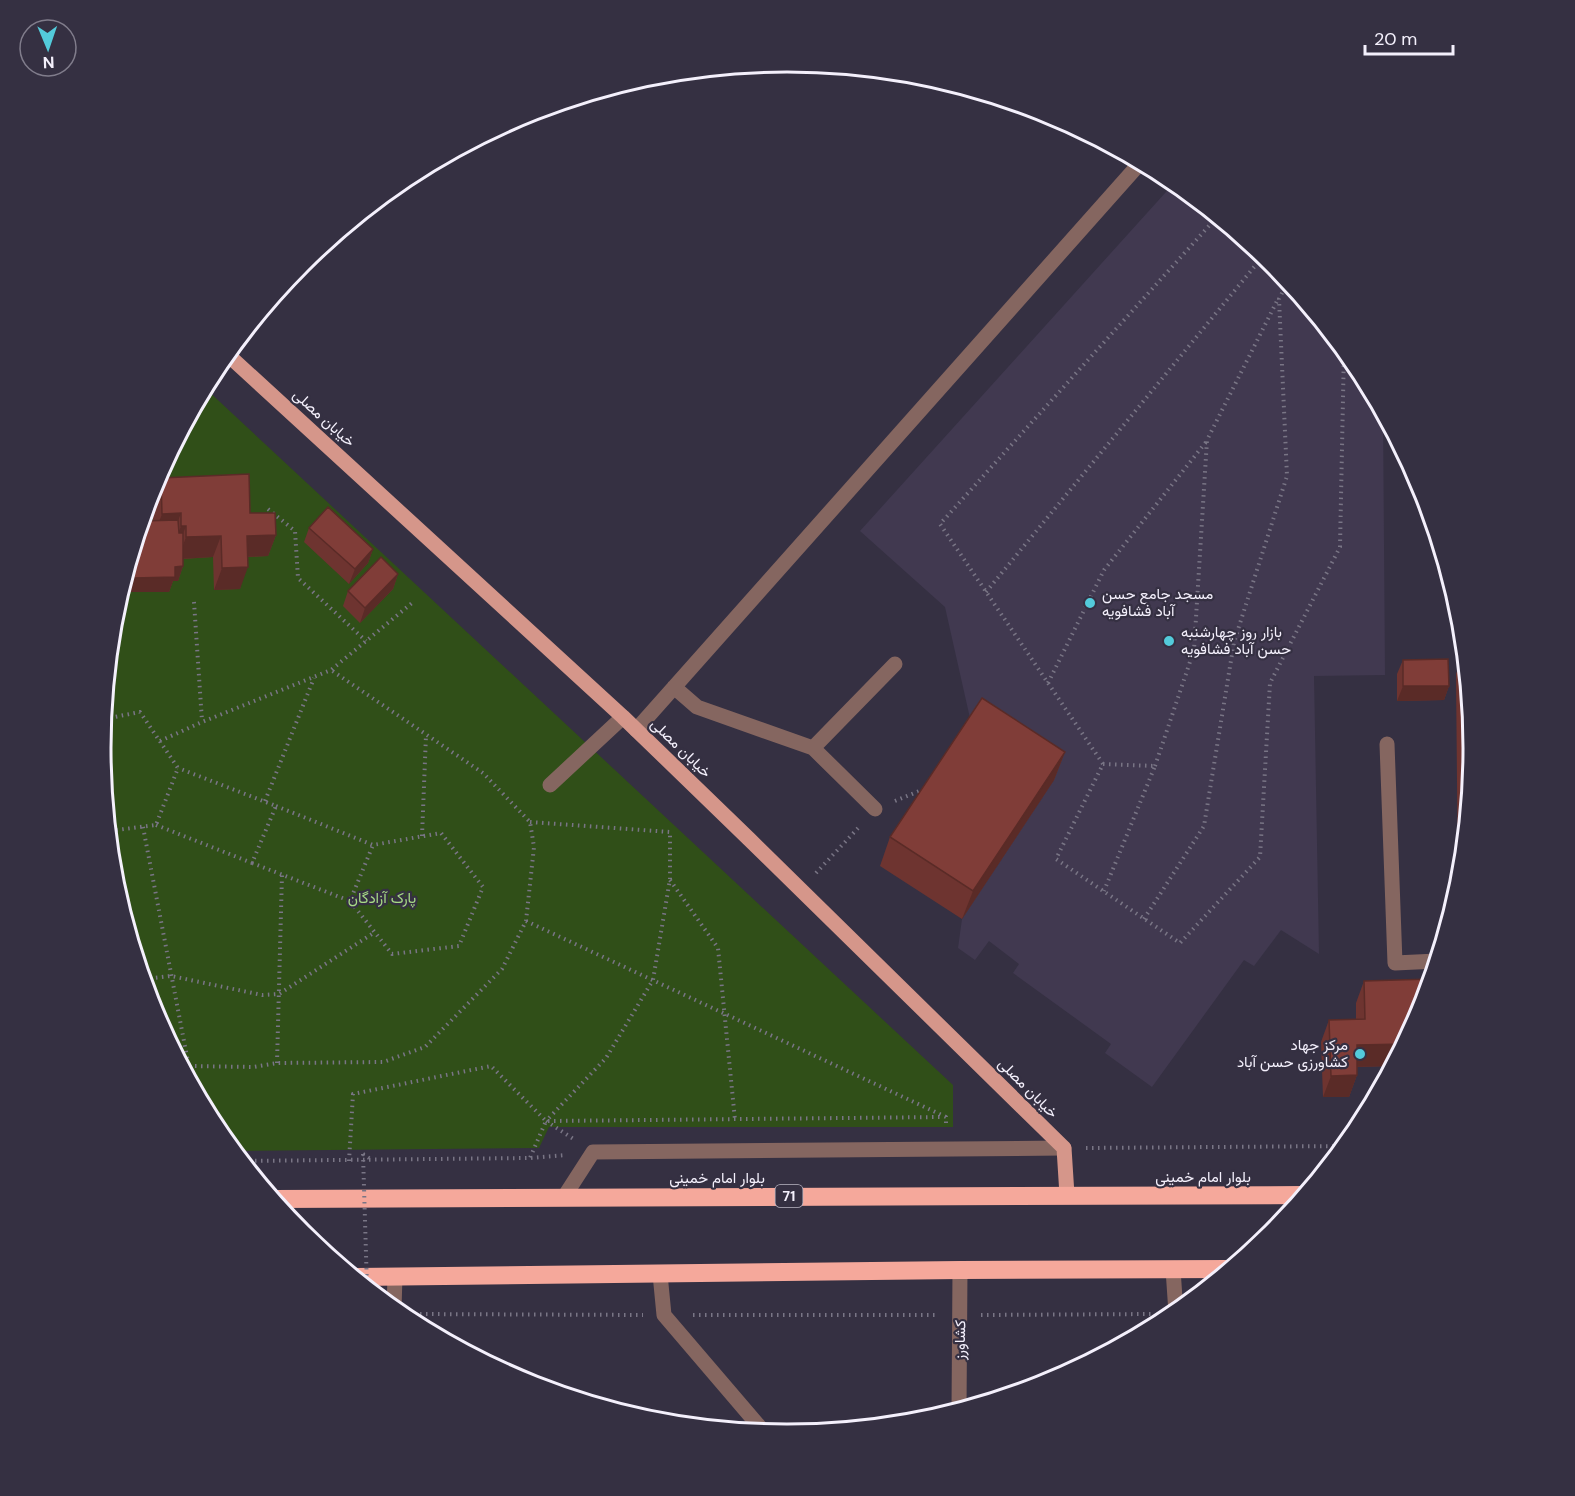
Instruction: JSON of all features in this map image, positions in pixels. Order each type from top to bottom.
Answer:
[{"type":"highway","name":"بلوار امام خمینی","points":[[284,1199],[1295,1195]]},
{"type":"highway","points":[[367,1277],[1217,1269]]},
{"type":"main road","name":"خیابان مصلی","points":[[234,360],[623,717],[1064,1148]]},
{"type":"main road","points":[[1064,1148],[1067,1195]]},
{"type":"street","points":[[636,730],[1135,169]]},
{"type":"street","points":[[813,747],[895,664]]},
{"type":"street","points":[[674,687],[697,707],[813,747],[875,809]]},
{"type":"street","points":[[550,785],[623,717]]},
{"type":"street","points":[[1387,744],[1395,963],[1429,962]]},
{"type":"street","points":[[564,1197],[593,1152],[1064,1148]]},
{"type":"street","points":[[1170,1305],[1173,1269]]},
{"type":"street","name":"کشاورز","points":[[959,1402],[960,1270]]},
{"type":"street","points":[[660,1274],[664,1315],[757,1423]]},
{"type":"street","points":[[394,1297],[395,1276]]},
{"type":"path","points":[[1103,764],[940,524],[1212,223]]},
{"type":"path","points":[[986,592],[1258,263]]},
{"type":"path","points":[[1048,683],[1104,570],[1207,440],[1284,289]]},
{"type":"path","points":[[1144,919],[1204,826],[1234,642],[1287,476],[1279,299]]},
{"type":"path","points":[[1103,764],[1056,859],[1180,943],[1260,857],[1270,683],[1340,547],[1344,363]]},
{"type":"path","points":[[1104,891],[1155,766],[1194,650],[1207,440]]},
{"type":"path","points":[[268,509],[295,531],[298,578],[366,640]]},
{"type":"path","points":[[194,602],[202,722]]},
{"type":"path","points":[[160,741],[331,670],[412,603]]},
{"type":"path","points":[[191,1066],[254,1067],[277,1064],[383,1062],[424,1047],[502,969],[526,921],[534,847],[530,822],[483,773],[331,670]]},
{"type":"path","points":[[265,801],[314,677]]},
{"type":"path","points":[[112,717],[140,712],[178,768],[373,845],[441,833],[483,887],[459,946],[392,954],[350,902],[156,825],[116,830]]},
{"type":"path","points":[[422,836],[426,734]]},
{"type":"path","points":[[1103,764],[1155,766]]},
{"type":"path","points":[[156,825],[178,768]]},
{"type":"path","points":[[801,890],[875,809],[933,786]]},
{"type":"path","points":[[252,862],[276,806]]},
{"type":"path","points":[[530,822],[670,832],[670,879],[653,980],[606,1058],[546,1120],[530,1158]]},
{"type":"path","points":[[143,826],[188,1059]]},
{"type":"path","points":[[350,902],[373,845]]},
{"type":"path","points":[[277,1064],[282,874]]},
{"type":"path","points":[[670,879],[718,948],[735,1120]]},
{"type":"path","points":[[526,921],[946,1117]]},
{"type":"path","points":[[152,978],[171,976],[262,995],[279,994],[375,932]]},
{"type":"path","points":[[349,1161],[353,1094],[491,1066],[546,1120],[593,1152]]},
{"type":"path","points":[[546,1120],[946,1117]]},
{"type":"path","points":[[946,1117],[947,1149]]},
{"type":"path","points":[[1064,1148],[1334,1146]]},
{"type":"path","points":[[252,1161],[530,1158],[593,1152]]},
{"type":"path","points":[[367,1276],[363,1154],[373,1161]]},
{"type":"path","points":[[418,1314],[1158,1313]]},
{"type":"shaded area","name":"بازار روز چهارشنبه حسن آباد فشافویه","points":[[1168,190],[1233,240],[1296,302],[1350,372],[1383,429],[1385,675],[1314,676],[1319,954],[1281,930],[1254,966],[1244,960],[1152,1087],[1105,1053],[1111,1044],[1013,973],[1019,964],[989,941],[975,960],[958,948],[962,919],[1054,780],[972,727],[945,607],[860,531]]},
{"type":"green space","name":"پارک آزادگان","points":[[212,394],[953,1085],[953,1127],[549,1127],[539,1148],[244,1151],[202,1086],[163,1007],[147,965],[124,880],[113,792],[111,748],[113,704],[124,616],[147,531],[181,449]]},
{"type":"building","points":[[249,474],[250,513],[275,513],[276,535],[247,536],[248,567],[222,568],[221,536],[186,537],[186,526],[181,526],[181,513],[162,514],[161,493],[168,478]]},
{"type":"building","points":[[328,507],[373,549],[355,569],[309,528]]},
{"type":"building","points":[[178,520],[179,533],[183,533],[183,566],[175,567],[175,577],[134,578],[151,521]]},
{"type":"building","points":[[381,557],[398,574],[365,608],[348,591]]},
{"type":"building","points":[[1448,659],[1449,686],[1403,686],[1403,660]]},
{"type":"building","points":[[982,698],[1065,752],[973,891],[890,837]]},
{"type":"building","points":[[1423,979],[1395,1044],[1357,1045],[1357,1075],[1331,1076],[1329,1020],[1365,1019],[1364,981]]},
{"type":"place","name":"مسجد جامع حسن آباد فشافویه","points":[[1090,603]]},
{"type":"place","name":"بازار روز چهارشنبه حسن آباد فشافویه","points":[[1169,641]]},
{"type":"place","name":"مرکز جهاد کشاورزی حسن آباد","points":[[1360,1054]]}]
